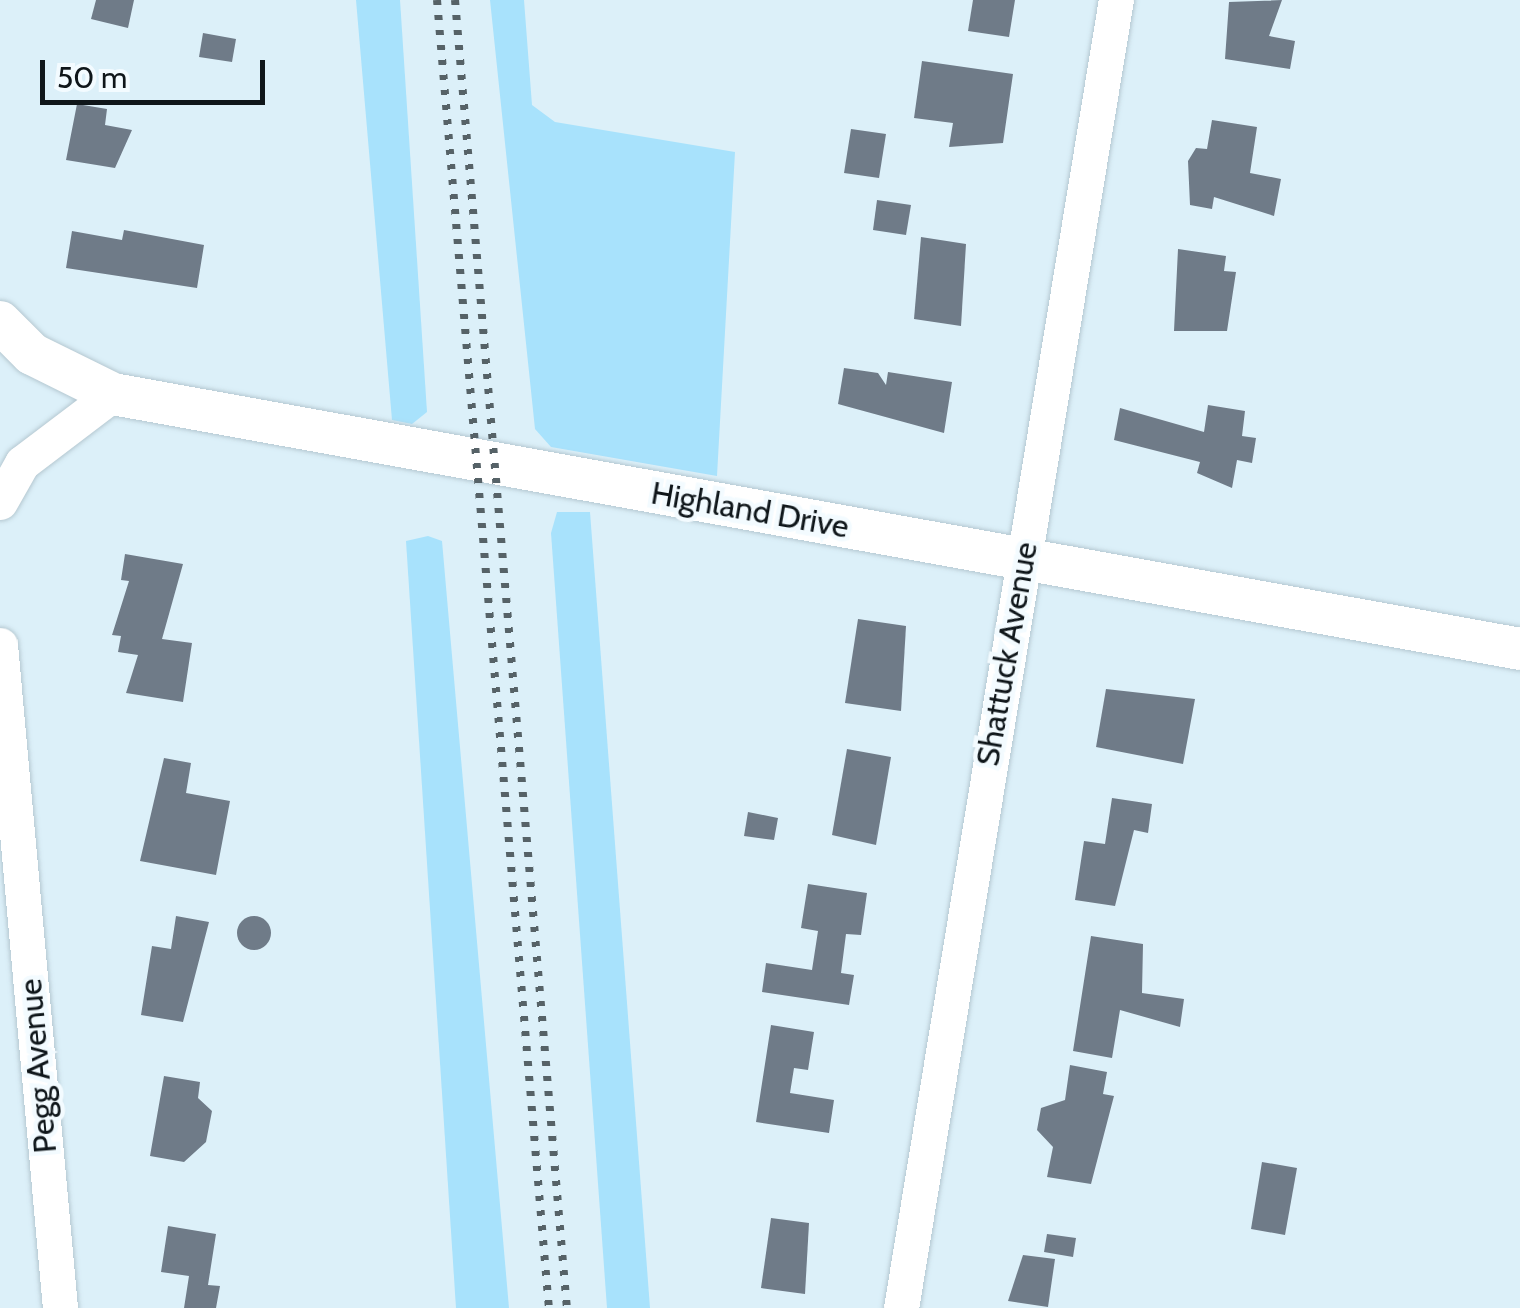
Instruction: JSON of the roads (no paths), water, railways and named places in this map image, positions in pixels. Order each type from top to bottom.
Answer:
[{"type":"street","name":"Shattuck Avenue","points":[[901,1308],[1116,0]]},
{"type":"street","name":"Highland Drive","points":[[0,322],[32,354],[113,394],[1520,649]]},
{"type":"street","points":[[0,502],[22,463],[113,394]]},
{"type":"street","name":"Pegg Avenue","points":[[0,645],[60,1308]]},
{"type":"railway","points":[[437,0],[549,1308]]},
{"type":"railway","points":[[455,0],[567,1308]]}]
